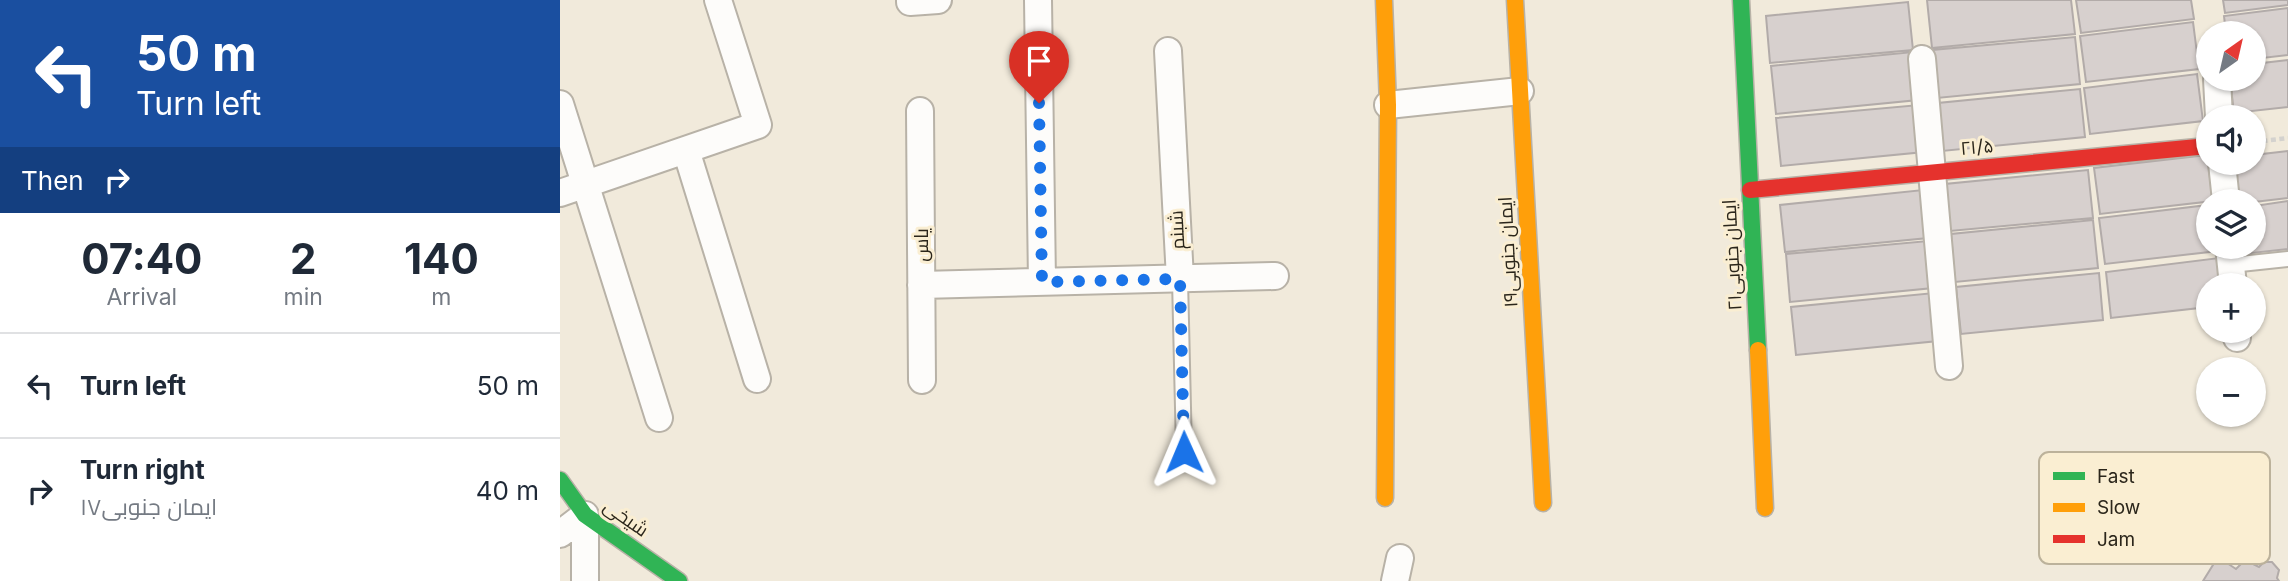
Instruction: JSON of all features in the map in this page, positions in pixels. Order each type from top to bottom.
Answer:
[{"type":"street","points":[[560,192],[758,125],[718,0]]},
{"type":"street","points":[[909,0],[938,0]]},
{"type":"street","points":[[1038,0],[1042,282]]},
{"type":"street","points":[[1384,0],[1388,105],[1385,498]]},
{"type":"street","name":"ایمان جنوبی۱۹","points":[[1516,0],[1543,503]]},
{"type":"street","name":"ایمان جنوبی۲۱","points":[[1741,0],[1765,508]]},
{"type":"street","name":"شبنم","points":[[1168,51],[1180,279]]},
{"type":"street","points":[[1923,59],[1949,366]]},
{"type":"street","points":[[1388,105],[1520,91]]},
{"type":"street","points":[[560,104],[659,418]]},
{"type":"street","name":"یاس","points":[[920,111],[922,380]]},
{"type":"street","name":"۲۱/۵","points":[[1750,190],[2196,147]]},
{"type":"street","points":[[686,150],[757,379]]},
{"type":"street","points":[[921,285],[1275,276]]},
{"type":"street","name":"شیخی","points":[[560,480],[585,515],[678,581]]},
{"type":"street","points":[[560,534],[585,515]]},
{"type":"street","points":[[585,515],[585,581]]},
{"type":"lane","points":[[2231,266],[2288,259]]},
{"type":"lane","name":"شبنم","points":[[1180,279],[1184,452]]},
{"type":"path","points":[[2266,141],[2288,138]]},
{"type":"building","points":[[1927,0],[2071,0],[2075,34],[1932,48]]},
{"type":"building","points":[[2076,0],[2191,0],[2194,19],[2081,33]]},
{"type":"building","points":[[2223,0],[2288,0],[2288,5],[2225,13]]},
{"type":"building","points":[[1908,2],[1913,50],[1770,63],[1766,16]]},
{"type":"building","points":[[2288,8],[2288,55],[2266,58],[2266,21],[2225,21],[2224,16]]},
{"type":"building","points":[[2193,22],[2196,69],[2086,82],[2080,36]]},
{"type":"building","points":[[2075,37],[2080,84],[1937,98],[1932,50]]},
{"type":"building","points":[[1913,52],[1918,100],[1776,114],[1771,66]]},
{"type":"building","points":[[2288,60],[2288,107],[2266,109],[2266,105],[2233,105],[2231,91],[2266,91],[2266,63]]},
{"type":"building","points":[[2196,74],[2196,91],[2199,91],[2201,105],[2196,105],[2196,122],[2090,134],[2084,88]]},
{"type":"building","points":[[2080,89],[2085,137],[1942,151],[1938,103]]},
{"type":"building","points":[[1919,105],[1924,152],[1781,166],[1776,118]]},
{"type":"building","points":[[2288,151],[2288,198],[2266,201],[2266,189],[2235,189],[2234,175],[2266,175],[2266,154]]},
{"type":"building","points":[[2196,156],[2196,175],[2210,175],[2211,189],[2196,189],[2196,203],[2100,214],[2094,168]]},
{"type":"building","points":[[2088,170],[2093,218],[1950,231],[1945,184]]},
{"type":"building","points":[[1923,190],[1928,238],[1785,252],[1780,205]]},
{"type":"building","points":[[2288,201],[2288,249],[2266,251],[2266,204]]},
{"type":"building","points":[[2196,206],[2196,254],[2105,264],[2099,218]]},
{"type":"building","points":[[2093,220],[2098,268],[1955,282],[1951,234]]},
{"type":"building","points":[[1928,241],[1933,288],[1790,302],[1786,254]]},
{"type":"building","points":[[2219,259],[2221,273],[2196,273],[2196,308],[2111,318],[2106,272]]},
{"type":"building","points":[[2099,273],[2103,320],[1961,334],[1956,287]]},
{"type":"building","points":[[1934,293],[1938,341],[1796,355],[1791,307]]},
{"type":"building","points":[[2272,562],[2279,570],[2279,581],[2203,581],[2214,564],[2228,564],[2236,569],[2241,564],[2259,567]]},
{"type":"traffic: fast","points":[[1741,0],[1758,350]]},
{"type":"traffic: fast","points":[[560,480],[585,515],[679,581]]},
{"type":"traffic: slow","points":[[1384,0],[1388,105],[1385,498]]},
{"type":"traffic: slow","points":[[1515,0],[1543,503]]},
{"type":"traffic: slow","points":[[1758,350],[1765,508]]},
{"type":"traffic: jam","points":[[1750,190],[2196,147]]},
{"type":"route","points":[[1039,103],[1042,282],[1180,279],[1184,452]]}]
